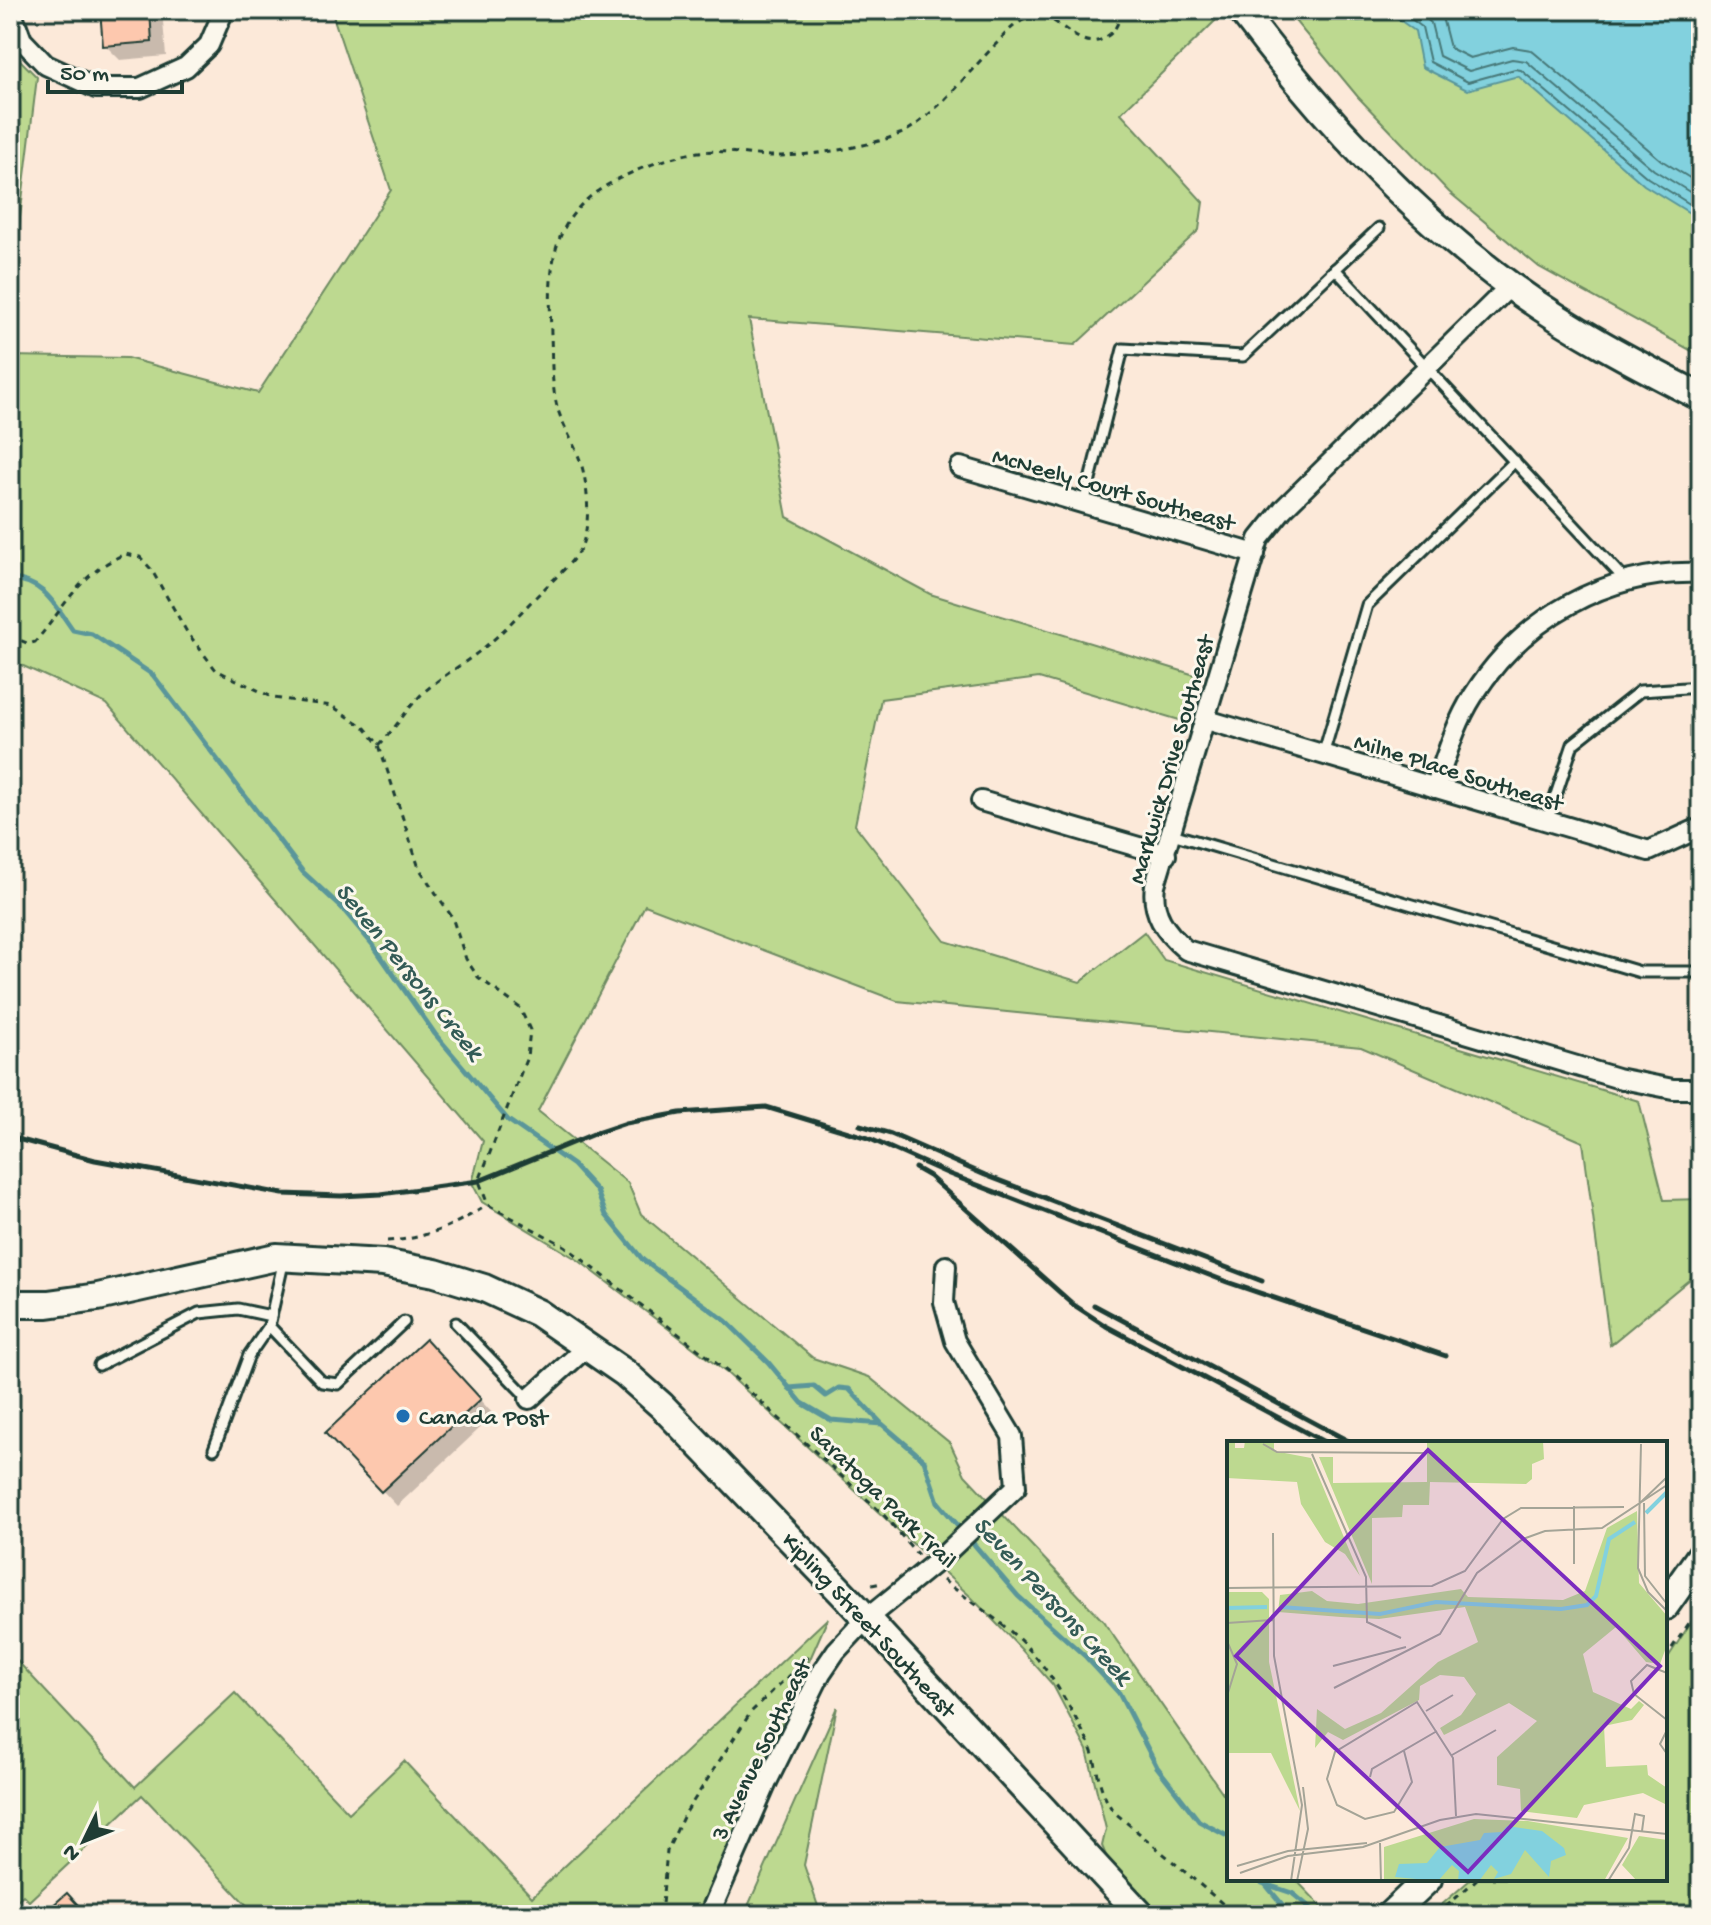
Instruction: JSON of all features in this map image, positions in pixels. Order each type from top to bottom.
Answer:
[{"type":"street","points":[[11,10],[22,40],[46,65],[96,88],[140,88],[186,67],[209,45],[224,10]]},
{"type":"street","points":[[1241,10],[1309,97],[1415,207],[1510,286],[1590,338],[1701,397]]},
{"type":"street","name":"Markwick Drive Southeast","points":[[1510,286],[1266,528],[1255,554],[1153,901],[1167,931],[1186,950],[1617,1078],[1673,1089],[1701,1089]]},
{"type":"street","name":"McNeely Court Southeast","points":[[960,467],[1255,554]]},
{"type":"street","points":[[1435,788],[1452,739],[1471,699],[1502,657],[1538,623],[1585,596],[1626,581],[1701,573]]},
{"type":"street","name":"Milne Place Southeast","points":[[1207,720],[1649,851],[1695,830]]},
{"type":"street","points":[[981,801],[1166,855]]},
{"type":"street","name":"Kipling Street Southeast","points":[[10,1304],[48,1304],[98,1297],[284,1257],[383,1263],[435,1273],[484,1288],[538,1313],[625,1373],[662,1406],[866,1619],[1141,1915]]},
{"type":"street","name":"3 Avenue Southeast","points":[[709,1915],[768,1780],[821,1673],[836,1651],[866,1619],[935,1563],[1016,1487],[1012,1436],[955,1341],[944,1302],[946,1266]]},
{"type":"street","points":[[529,1399],[588,1346]]},
{"type":"street","points":[[1667,1603],[1701,1555]]},
{"type":"street","points":[[1395,1913],[1426,1881]]},
{"type":"lane","points":[[1084,504],[1123,349],[1243,356],[1379,228]]},
{"type":"lane","points":[[1335,269],[1626,581]]},
{"type":"lane","points":[[1323,755],[1367,605],[1515,461]]},
{"type":"lane","points":[[1547,822],[1573,744],[1640,691],[1701,687]]},
{"type":"lane","points":[[1172,834],[1640,972],[1701,972]]},
{"type":"lane","points":[[214,1449],[249,1355],[270,1321],[284,1257]]},
{"type":"lane","points":[[99,1365],[199,1313],[238,1309],[270,1321],[322,1382],[338,1384],[404,1322]]},
{"type":"lane","points":[[456,1323],[529,1399]]},
{"type":"path","points":[[10,636],[29,644],[35,642],[80,582],[99,567],[125,554],[140,557],[151,569],[187,632],[216,670],[274,698],[332,706],[365,728],[379,745],[423,693],[487,645],[563,571],[581,545],[586,521],[586,488],[582,466],[554,395],[550,284],[551,262],[560,236],[573,215],[604,187],[657,163],[701,152],[779,156],[805,154],[901,133],[926,118],[1022,20],[1041,16],[1081,40],[1092,42],[1109,35],[1116,27],[1120,10]]},
{"type":"path","name":"Saratoga Park Trail","points":[[379,745],[419,868],[452,917],[466,959],[478,977],[508,998],[526,1018],[530,1030],[527,1057],[479,1181],[488,1205],[565,1246],[734,1377],[962,1591],[1025,1645],[1055,1682],[1084,1733],[1103,1797],[1134,1830],[1223,1904],[1229,1915]]},
{"type":"path","points":[[1667,1655],[1701,1606]]},
{"type":"path","points":[[661,1915],[667,1851],[683,1817],[751,1712],[816,1651]]},
{"type":"path","points":[[1437,1915],[1475,1881]]},
{"type":"green space","points":[[331,10],[1211,10],[1217,19],[1121,113],[1203,202],[1199,230],[1075,345],[749,319],[787,517],[930,594],[1198,676],[1186,722],[1039,678],[881,699],[855,825],[945,941],[1080,982],[1144,932],[1164,960],[1639,1101],[1664,1200],[1701,1199],[1701,1270],[1610,1345],[1583,1142],[1361,1047],[897,1001],[645,905],[538,1111],[628,1183],[641,1214],[813,1358],[869,1377],[950,1443],[965,1475],[1103,1621],[1227,1799],[1227,1881],[1297,1881],[1330,1915],[1161,1915],[1107,1858],[1102,1846],[1106,1829],[1087,1750],[1053,1685],[1021,1649],[971,1597],[728,1374],[578,1260],[482,1202],[472,1183],[483,1141],[107,704],[10,660],[10,356],[127,358],[258,393],[391,190]]},
{"type":"green space","points":[[1286,10],[1701,10],[1701,356],[1539,267],[1449,192],[1358,97]]},
{"type":"green space","points":[[10,50],[37,77],[10,300]]},
{"type":"green space","points":[[1701,1607],[1701,1915],[1430,1915],[1469,1881],[1667,1881],[1667,1659]]},
{"type":"green space","points":[[828,1618],[698,1915],[256,1915],[142,1795],[29,1901],[23,1895],[10,1906],[10,1653],[135,1787],[235,1693],[349,1813],[404,1761],[532,1897]]},
{"type":"green space","points":[[837,1707],[804,1865],[821,1915],[744,1915]]},
{"type":"water","points":[[1333,10],[1701,10],[1701,220],[1644,185],[1518,76],[1467,90],[1422,67],[1415,31],[1390,13],[1353,21]]},
{"type":"building","points":[[100,10],[150,10],[152,42],[103,46]]},
{"type":"building","name":"Canada Post","points":[[426,1339],[481,1399],[381,1492],[325,1433]]},
{"type":"building","points":[[67,1893],[87,1915],[59,1915],[51,1907]]},
{"type":"waterway","name":"Seven Persons Creek","points":[[10,579],[21,580],[40,589],[73,630],[92,634],[153,675],[303,872],[342,908],[373,945],[435,1034],[508,1120],[573,1165],[597,1191],[606,1215],[643,1260],[726,1321],[768,1362],[802,1403],[831,1420],[882,1424],[924,1460],[938,1502],[1018,1596],[1086,1657],[1119,1693],[1157,1767],[1199,1821],[1227,1836]]},
{"type":"waterway","name":"Seven Persons Creek","points":[[789,1388],[814,1386],[826,1396],[839,1388],[849,1389],[881,1423]]},
{"type":"waterway","name":"Seven Persons Creek","points":[[1263,1881],[1291,1915]]},
{"type":"waterway","name":"Seven Persons Creek","points":[[1262,1883],[1292,1893],[1319,1915]]},
{"type":"railway","points":[[10,1137],[95,1160],[283,1194],[341,1196],[479,1181],[626,1123],[680,1113],[766,1107],[868,1138],[949,1174],[1227,1282],[1446,1356]]},
{"type":"railway","points":[[860,1125],[891,1134],[985,1175],[1262,1281]]},
{"type":"railway","points":[[915,1168],[929,1176],[1074,1305],[1106,1326],[1322,1441]]},
{"type":"railway","points":[[1094,1305],[1348,1441]]},
{"type":"place","name":"Canada Post","points":[[403,1416]]}]
